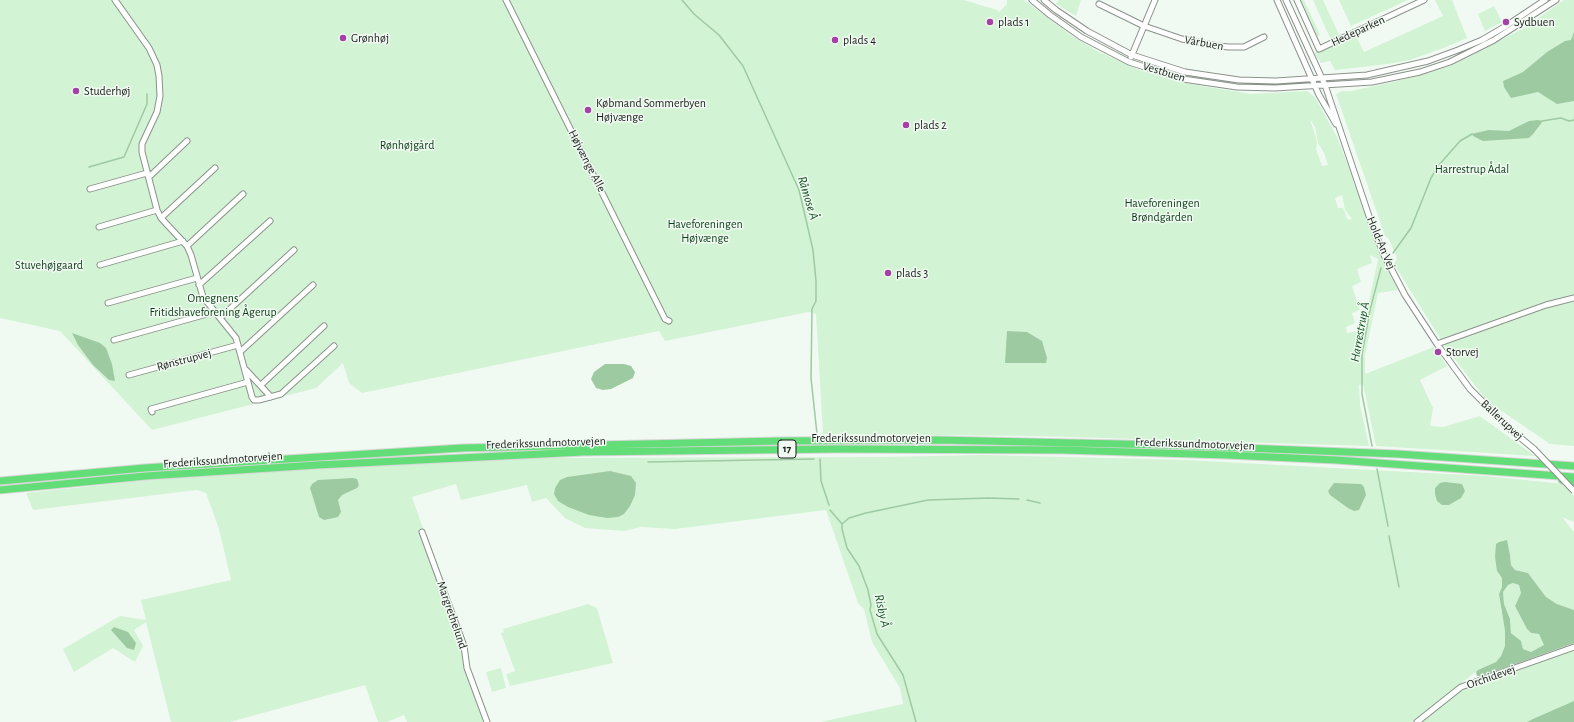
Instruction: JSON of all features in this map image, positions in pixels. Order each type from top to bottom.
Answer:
[{"type":"highway","name":"Frederikssundmotorvejen","points":[[0,481],[144,468],[462,448],[582,444],[779,441],[930,440],[1175,445],[1406,455],[1574,466]]},
{"type":"highway","name":"Frederikssundmotorvejen","points":[[0,490],[146,476],[317,465],[583,452],[921,448],[1166,453],[1336,460],[1574,477]]},
{"type":"highway","points":[[1530,473],[1574,482]]},
{"type":"street","points":[[115,0],[149,48],[159,76],[160,96],[157,112],[142,144],[142,152],[157,210],[161,218],[185,244],[191,255],[203,298],[232,331],[236,338],[252,397],[254,400],[259,400],[281,394],[334,346]]},
{"type":"street","name":"Højvænge Alle","points":[[506,0],[665,319],[669,321]]},
{"type":"street","name":"Vestbuen","points":[[1032,0],[1081,37],[1129,62],[1183,79],[1237,87],[1275,88],[1314,86]]},
{"type":"street","name":"Vestbuen","points":[[1044,0],[1087,31],[1132,55],[1185,72],[1239,80],[1276,81],[1322,78]]},
{"type":"street","points":[[1129,62],[1155,0]]},
{"type":"street","name":"Hold-An Vej","points":[[1277,0],[1314,86],[1341,133]]},
{"type":"street","name":"Hold-An Vej","points":[[1286,0],[1325,85],[1384,255],[1405,295],[1437,344]]},
{"type":"street","name":"Hedeparken","points":[[1297,0],[1320,49],[1424,0]]},
{"type":"street","points":[[1322,78],[1367,75],[1428,61],[1482,40],[1545,0]]},
{"type":"street","points":[[1314,86],[1372,82],[1396,78],[1450,62],[1494,40],[1556,0]]},
{"type":"street","name":"Vårbuen","points":[[1099,4],[1144,26],[1182,39],[1218,46],[1244,46],[1264,37]]},
{"type":"street","points":[[90,189],[148,175],[187,141]]},
{"type":"street","points":[[161,218],[214,168]]},
{"type":"street","points":[[100,265],[185,244],[243,194]]},
{"type":"street","points":[[99,227],[157,210]]},
{"type":"street","points":[[199,285],[270,221]]},
{"type":"street","points":[[220,318],[294,250]]},
{"type":"street","points":[[108,303],[197,278]]},
{"type":"street","points":[[240,352],[313,285]]},
{"type":"street","points":[[1437,344],[1546,305],[1574,298]]},
{"type":"street","points":[[114,340],[214,312]]},
{"type":"street","points":[[261,385],[324,326]]},
{"type":"street","name":"Ballerupvej","points":[[1437,344],[1473,393],[1511,430],[1534,449],[1574,491]]},
{"type":"street","name":"Rønstrupvej","points":[[129,375],[238,345]]},
{"type":"street","points":[[245,369],[271,397]]},
{"type":"street","points":[[152,412],[151,409],[248,382]]},
{"type":"street","name":"Margrethelund","points":[[422,532],[464,646],[467,668],[487,722]]},
{"type":"street","name":"Orchidevej","points":[[1417,722],[1461,688],[1574,647]]},
{"type":"green space","points":[[0,0],[964,0],[997,10],[999,12],[1007,4],[1007,0],[1024,0],[1072,36],[1097,51],[1137,69],[1178,82],[1251,94],[1307,91],[1315,97],[1337,137],[1354,184],[1360,195],[1365,214],[1381,257],[1398,290],[1378,293],[1365,355],[1365,374],[1434,347],[1447,366],[1420,380],[1433,408],[1430,426],[1443,427],[1480,416],[1535,456],[1376,446],[1363,384],[1359,385],[1360,405],[1369,446],[1035,436],[823,434],[816,314],[809,312],[665,341],[659,331],[362,393],[349,383],[343,363],[316,388],[152,430],[60,331],[0,318]],"holes":[[[1310,119],[1315,127],[1318,143],[1324,153],[1328,165],[1322,166],[1316,149],[1317,142]],[[1342,195],[1345,210],[1352,219],[1348,220],[1343,208],[1338,208],[1335,198]],[[1370,255],[1378,259],[1363,330],[1347,333],[1346,327],[1355,323],[1352,313],[1360,310],[1352,286],[1361,282],[1357,269],[1372,263]]]},
{"type":"green space","points":[[1059,0],[1081,0],[1076,16],[1056,4]]},
{"type":"green space","points":[[1300,0],[1304,0],[1320,35],[1317,37]]},
{"type":"green space","points":[[1313,0],[1323,0],[1340,37],[1332,40],[1330,38]]},
{"type":"green space","points":[[1339,0],[1408,0],[1351,26]]},
{"type":"green space","points":[[1435,0],[1452,0],[1467,38],[1410,60],[1335,70],[1330,61],[1321,63],[1314,53],[1355,34],[1364,52],[1443,16]]},
{"type":"green space","name":"Harrestrup Ådal","points":[[1564,0],[1574,0],[1574,446],[1550,444],[1487,401],[1444,345],[1394,264],[1397,259],[1389,239],[1385,236],[1336,94],[1342,91],[1351,91],[1393,82],[1453,65],[1524,28]]},
{"type":"green space","points":[[1494,6],[1502,22],[1485,31],[1478,14]]},
{"type":"green space","points":[[983,455],[1186,460],[1485,476],[1564,484],[1574,496],[1574,522],[1562,517],[1574,532],[1574,610],[1557,604],[1546,597],[1528,573],[1515,570],[1511,565],[1510,555],[1497,571],[1502,578],[1502,587],[1499,594],[1505,631],[1505,646],[1501,656],[1496,662],[1478,670],[1412,722],[821,722],[903,704],[900,688],[872,642],[864,609],[858,603],[826,510],[675,529],[641,527],[624,531],[585,528],[565,518],[546,498],[532,502],[527,485],[461,500],[456,484],[412,497],[424,531],[421,537],[460,641],[467,672],[484,722],[407,722],[404,715],[387,722],[378,722],[365,685],[230,722],[171,722],[146,622],[134,630],[143,646],[135,662],[113,648],[74,672],[63,649],[120,616],[146,620],[141,600],[231,580],[219,529],[206,493],[197,490],[33,510],[26,493],[141,481],[250,472],[542,458],[882,457]]},
{"type":"green space","points":[[1513,583],[1519,585],[1521,593],[1515,606],[1527,629],[1531,633],[1539,634],[1545,645],[1531,652],[1523,649],[1521,643],[1511,632],[1510,619],[1504,604],[1503,592],[1508,585]]},
{"type":"green space","points":[[588,604],[597,608],[613,663],[510,686],[506,674],[515,671],[501,633],[504,632],[503,629]]},
{"type":"green space","points":[[1574,649],[1574,722],[1421,722],[1462,690]]},
{"type":"green space","points":[[501,668],[506,688],[492,692],[486,672]]},
{"type":"shaded area","points":[[1574,32],[1574,101],[1557,104],[1538,92],[1511,98],[1504,87],[1503,81],[1523,72],[1547,52],[1565,41],[1571,40]]},
{"type":"shaded area","points":[[1529,121],[1543,121],[1529,138],[1483,141],[1471,134],[1489,130],[1509,131]]},
{"type":"shaded area","points":[[1007,331],[1027,332],[1042,341],[1047,358],[1046,363],[1005,363]]},
{"type":"shaded area","points":[[72,333],[100,343],[106,348],[112,364],[115,381],[109,380],[93,365],[78,345]]},
{"type":"shaded area","points":[[605,364],[624,364],[631,366],[635,372],[633,378],[611,389],[603,390],[596,388],[591,379],[594,372]]},
{"type":"shaded area","points":[[610,471],[631,476],[636,483],[635,495],[630,506],[624,514],[618,517],[607,518],[589,515],[568,507],[558,501],[554,494],[555,488],[560,480],[567,477]]},
{"type":"shaded area","points":[[357,479],[359,485],[357,488],[342,495],[338,500],[341,512],[338,517],[324,520],[319,517],[310,488],[312,484],[318,480]]},
{"type":"shaded area","points":[[1445,482],[1462,484],[1465,491],[1461,498],[1449,505],[1442,505],[1437,501],[1435,494],[1435,488],[1440,483]]},
{"type":"shaded area","points":[[1334,483],[1361,484],[1364,487],[1366,495],[1359,510],[1354,511],[1348,508],[1330,495],[1328,491]]},
{"type":"shaded area","points":[[1507,540],[1511,565],[1515,570],[1528,573],[1546,597],[1557,604],[1574,610],[1574,643],[1482,676],[1477,676],[1476,672],[1478,670],[1496,662],[1501,656],[1505,646],[1505,631],[1499,594],[1502,587],[1502,578],[1497,571],[1495,557],[1496,544]],"holes":[[[1513,583],[1519,585],[1521,593],[1515,606],[1527,629],[1531,633],[1539,634],[1544,645],[1531,652],[1523,649],[1521,641],[1511,633],[1510,619],[1504,604],[1503,592],[1508,585]]]},
{"type":"shaded area","points":[[114,627],[128,632],[136,643],[134,650],[127,648],[111,630]]},
{"type":"shaded area","points":[[1574,701],[1574,722],[1527,722],[1533,719]]},
{"type":"waterway","name":"Råmose Å","points":[[682,0],[694,14],[719,35],[743,66],[799,190],[813,250],[816,281],[816,301],[812,309],[811,378],[817,434]]},
{"type":"waterway","points":[[89,167],[124,157],[147,104],[147,94]]},
{"type":"waterway","name":"Harrestrup Å","points":[[1542,121],[1561,118],[1569,121],[1574,120]]},
{"type":"waterway","name":"Harrestrup Å","points":[[1393,253],[1411,228],[1431,178],[1439,165],[1460,141],[1472,134]]},
{"type":"waterway","name":"Harrestrup Å","points":[[1372,446],[1362,394],[1362,354],[1370,310],[1381,268]]},
{"type":"waterway","points":[[648,462],[814,459]]},
{"type":"waterway","name":"Råmose Å","points":[[820,459],[821,481],[829,505]]},
{"type":"waterway","name":"Harrestrup Å","points":[[1377,469],[1388,526]]},
{"type":"waterway","points":[[842,524],[849,518],[866,513],[928,500],[988,498],[1019,499]]},
{"type":"waterway","points":[[1027,500],[1040,503]]},
{"type":"waterway","name":"Råmose Å","points":[[830,510],[842,524]]},
{"type":"waterway","name":"Risby Å","points":[[842,524],[847,548],[859,566],[868,590],[871,605],[870,610],[877,634],[903,675],[916,722]]},
{"type":"waterway","name":"Harrestrup Å","points":[[1389,536],[1399,587]]},
{"type":"place","name":"plads 1","points":[[990,22]]},
{"type":"place","name":"Sydbuen","points":[[1506,22]]},
{"type":"place","name":"Grønhøj","points":[[343,38]]},
{"type":"place","name":"plads 4","points":[[835,40]]},
{"type":"place","name":"Studerhøj","points":[[76,91]]},
{"type":"place","name":"Købmand Sommerbyen Højvænge","points":[[588,110]]},
{"type":"place","name":"plads 2","points":[[906,125]]},
{"type":"place","name":"plads 3","points":[[888,273]]},
{"type":"place","name":"Storvej","points":[[1438,352]]},
{"type":"park label","name":"Rønhøjgård","points":[[407,145]]},
{"type":"park label","name":"Haveforeningen Brøndgården","points":[[1162,210]]},
{"type":"park label","name":"Haveforeningen Højvænge","points":[[705,231]]},
{"type":"park label","name":"Stuvehøjgaard","points":[[49,265]]},
{"type":"park label","name":"Omegnens Fritidshaveforening Ågerup","points":[[213,305]]}]
